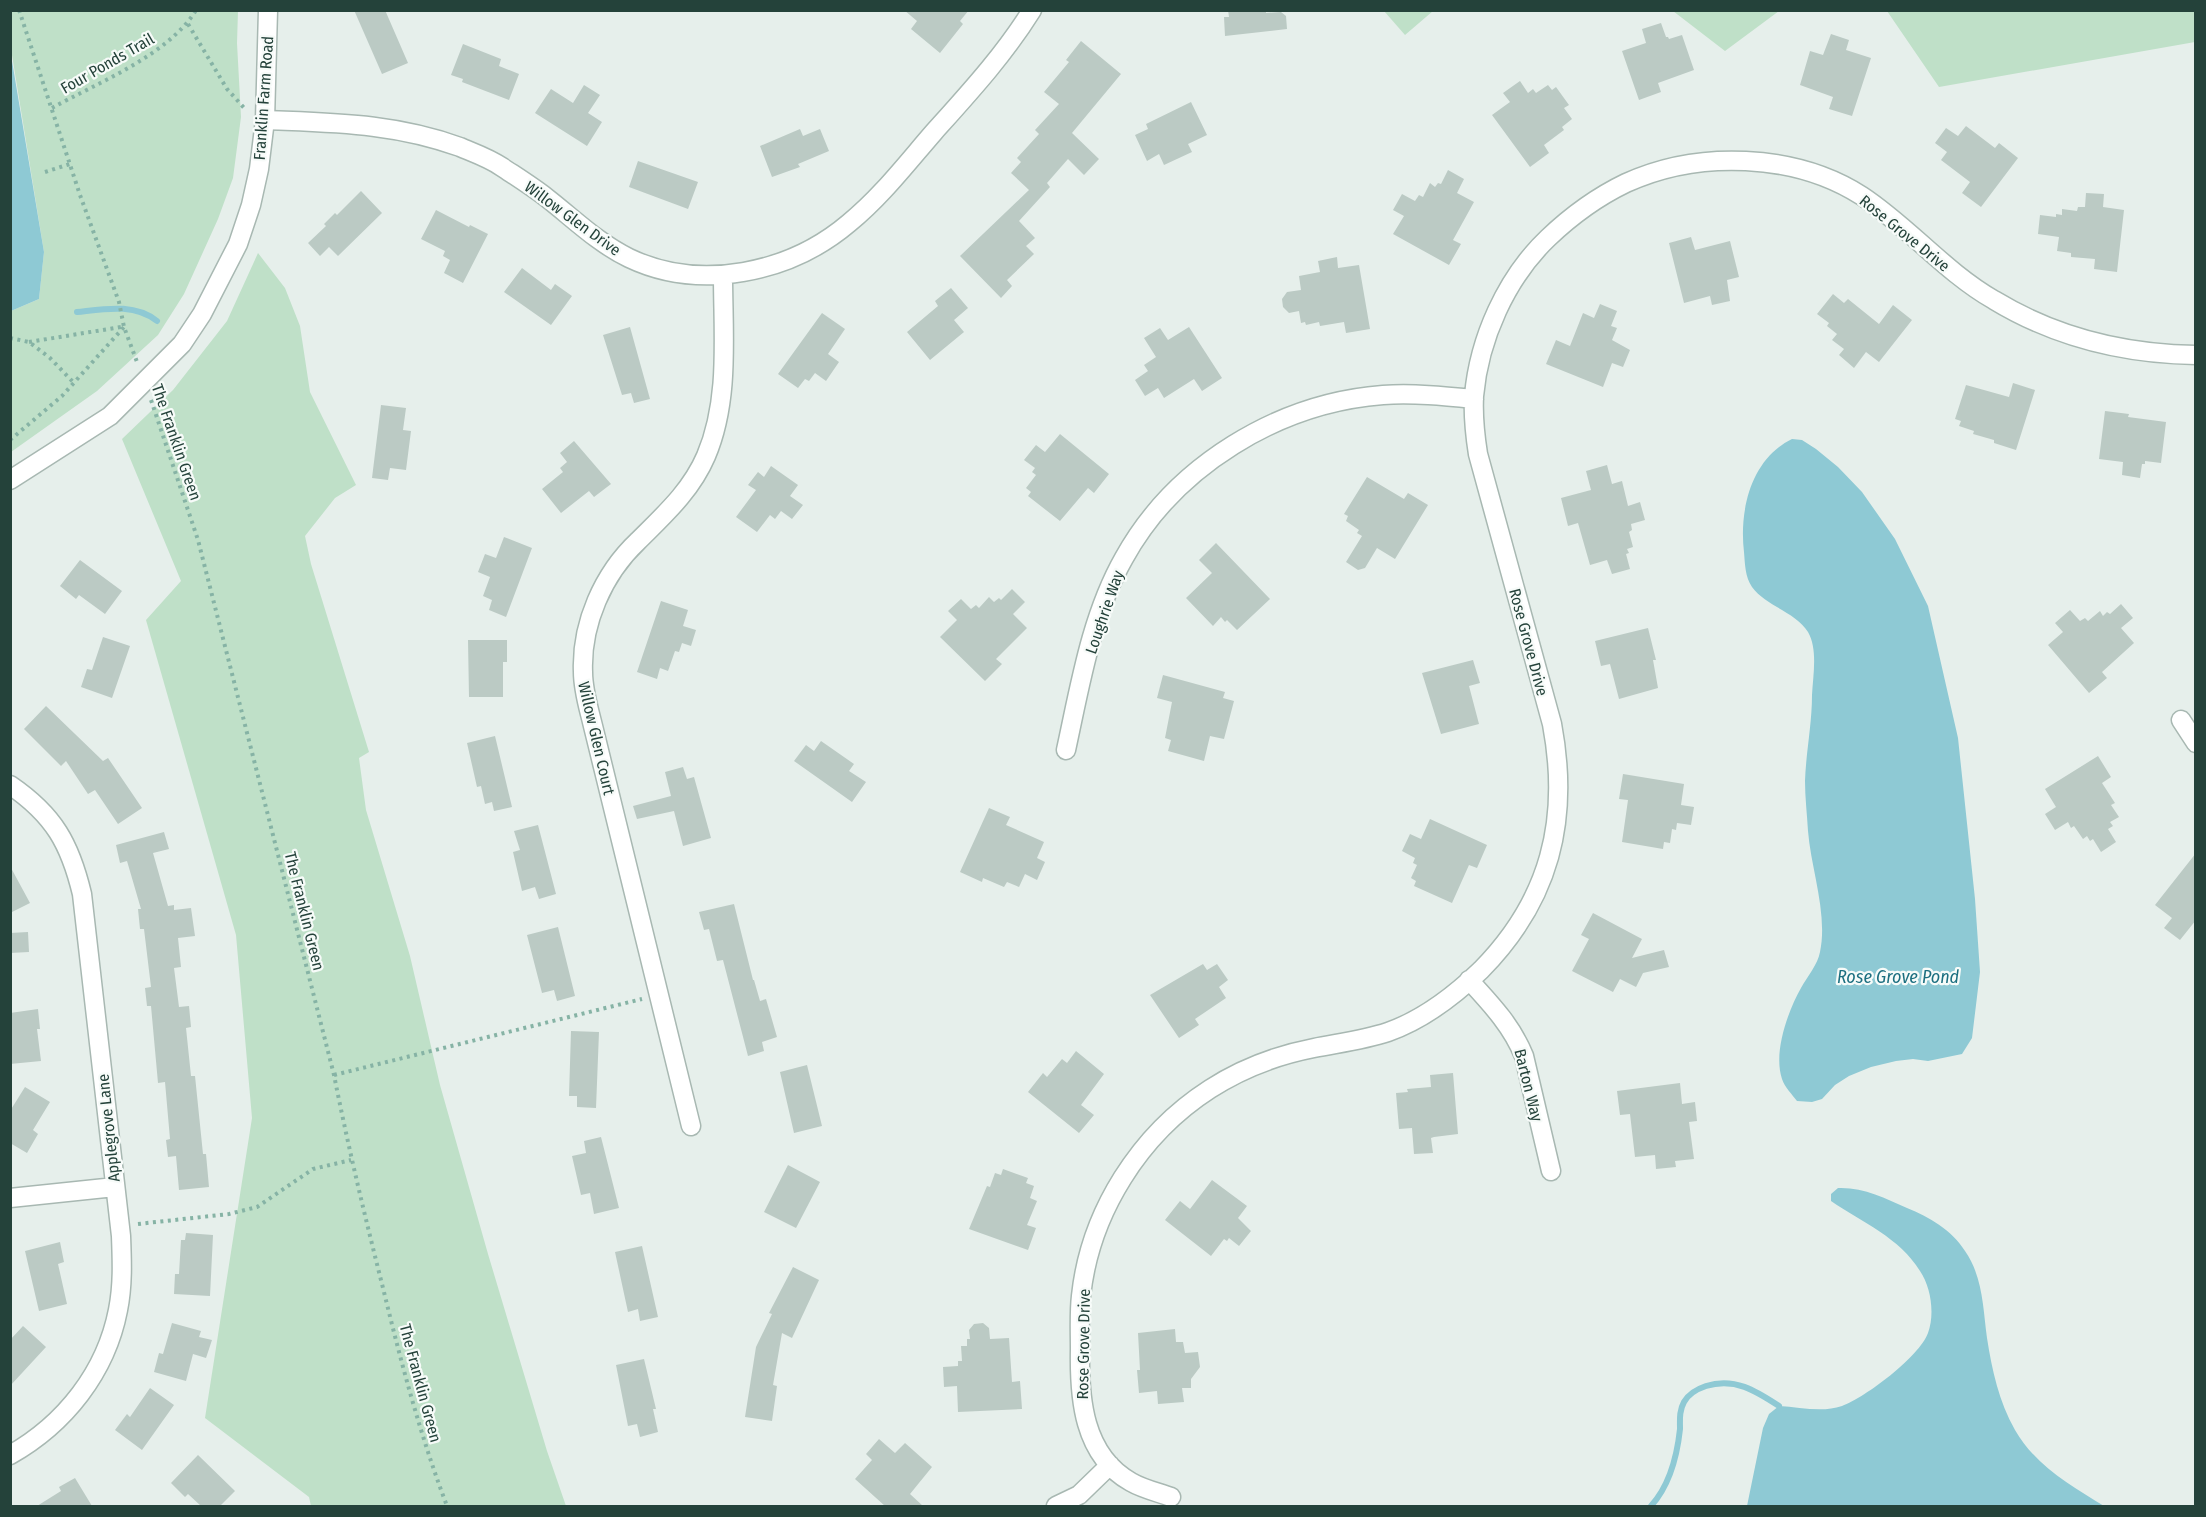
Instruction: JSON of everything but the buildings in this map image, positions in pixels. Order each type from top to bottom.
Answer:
[{"type":"street","name":"Franklin Farm Road","points":[[10,480],[110,416],[182,344],[202,314],[238,244],[257,178],[265,120],[268,10]]},
{"type":"street","name":"Willow Glen Drive","points":[[265,120],[392,128],[434,138],[499,165],[546,197],[603,244],[630,259],[656,268],[723,275],[756,270],[788,260],[849,224],[997,62],[1032,10]]},
{"type":"street","name":"Rose Grove Drive","points":[[1171,1497],[1131,1482],[1110,1465],[1094,1442],[1082,1408],[1079,1385],[1081,1295],[1092,1245],[1110,1198],[1139,1154],[1155,1135],[1192,1102],[1236,1075],[1284,1056],[1390,1031],[1437,1005],[1469,980],[1499,950],[1517,926],[1543,876],[1557,822],[1558,759],[1552,724],[1478,454],[1474,399],[1476,376],[1493,320],[1507,291],[1542,244],[1580,211],[1626,183],[1674,168],[1712,163],[1757,162],[1814,174],[1859,194],[1881,209],[1938,260],[1976,290],[2017,312],[2066,333],[2120,348],[2152,353],[2196,355]]},
{"type":"street","name":"Willow Glen Court","points":[[691,1126],[592,726],[584,687],[584,648],[589,620],[599,595],[615,567],[671,509],[690,485],[709,448],[716,429],[722,397],[723,275]]},
{"type":"street","name":"Loughrie Way","points":[[1066,750],[1094,633],[1123,559],[1150,518],[1194,473],[1219,454],[1271,424],[1330,404],[1353,399],[1404,394],[1474,399]]},
{"type":"street","points":[[2181,720],[2196,743]]},
{"type":"street","name":"Applegrove Lane","points":[[10,785],[50,819],[66,842],[76,866],[82,894],[120,1225],[122,1274],[118,1310],[109,1341],[96,1371],[78,1397],[51,1426],[27,1446],[10,1455]]},
{"type":"street","name":"Barton Way","points":[[1469,980],[1509,1025],[1518,1040],[1524,1056],[1551,1171]]},
{"type":"street","points":[[10,1198],[115,1186]]},
{"type":"street","points":[[1056,1506],[1079,1495],[1110,1465]]},
{"type":"path","points":[[19,10],[70,164],[45,172]]},
{"type":"path","name":"Four Ponds Trail","points":[[52,108],[153,53],[188,24],[196,10]]},
{"type":"path","points":[[188,24],[226,89],[250,113],[265,120]]},
{"type":"path","name":"The Franklin Green","points":[[70,164],[119,302],[124,327],[165,439],[198,540],[333,1075],[351,1160],[406,1379],[429,1460],[447,1506]]},
{"type":"path","points":[[10,338],[29,342],[124,327]]},
{"type":"path","points":[[10,440],[55,403],[124,327]]},
{"type":"path","points":[[29,342],[50,358],[74,383]]},
{"type":"path","points":[[333,1075],[659,995]]},
{"type":"path","points":[[120,1225],[229,1214],[257,1207],[313,1169],[351,1160]]},
{"type":"green space","points":[[11,11],[238,11],[237,43],[241,117],[233,178],[218,219],[184,294],[158,335],[97,391],[11,452],[11,311],[39,299],[44,252],[11,49]]},
{"type":"green space","points":[[1384,11],[1433,11],[1405,35]]},
{"type":"green space","points":[[1673,11],[1779,11],[1725,51]]},
{"type":"green space","points":[[1887,11],[2195,11],[2195,42],[1939,87]]},
{"type":"green space","points":[[258,253],[285,288],[300,326],[310,392],[356,485],[335,498],[305,536],[311,564],[369,752],[359,758],[366,810],[410,956],[440,1085],[488,1254],[547,1451],[566,1506],[311,1506],[309,1497],[205,1418],[252,1118],[236,935],[146,620],[181,581],[122,439],[173,390],[227,321]]},
{"type":"water","points":[[10,49],[44,252],[39,299],[11,311]]},
{"type":"water","name":"Rose Grove Pond","points":[[1792,439],[1802,440],[1816,449],[1838,467],[1862,492],[1895,539],[1928,606],[1958,738],[1975,899],[1980,972],[1972,1038],[1962,1054],[1928,1061],[1913,1059],[1896,1061],[1871,1067],[1849,1076],[1835,1085],[1822,1099],[1812,1102],[1797,1101],[1787,1088],[1782,1079],[1779,1057],[1787,1020],[1796,997],[1817,961],[1822,937],[1821,907],[1808,831],[1805,787],[1814,654],[1811,639],[1803,625],[1765,600],[1752,587],[1746,570],[1743,536],[1746,503],[1757,472],[1766,459]]},
{"type":"water","points":[[1838,1188],[1856,1189],[1874,1194],[1915,1212],[1932,1220],[1960,1243],[1971,1261],[1979,1282],[1994,1374],[2000,1397],[2015,1430],[2043,1464],[2104,1506],[1747,1506],[1763,1428],[1769,1414],[1779,1406],[1827,1409],[1852,1401],[1891,1375],[1923,1343],[1928,1333],[1931,1301],[1924,1277],[1912,1259],[1891,1240],[1831,1201],[1831,1194]]},
{"type":"waterway","points":[[77,312],[129,309],[148,315],[157,321]]},
{"type":"waterway","points":[[1651,1506],[1658,1498],[1672,1470],[1679,1439],[1681,1409],[1686,1399],[1696,1390],[1717,1384],[1736,1384],[1762,1395],[1779,1406]]}]
